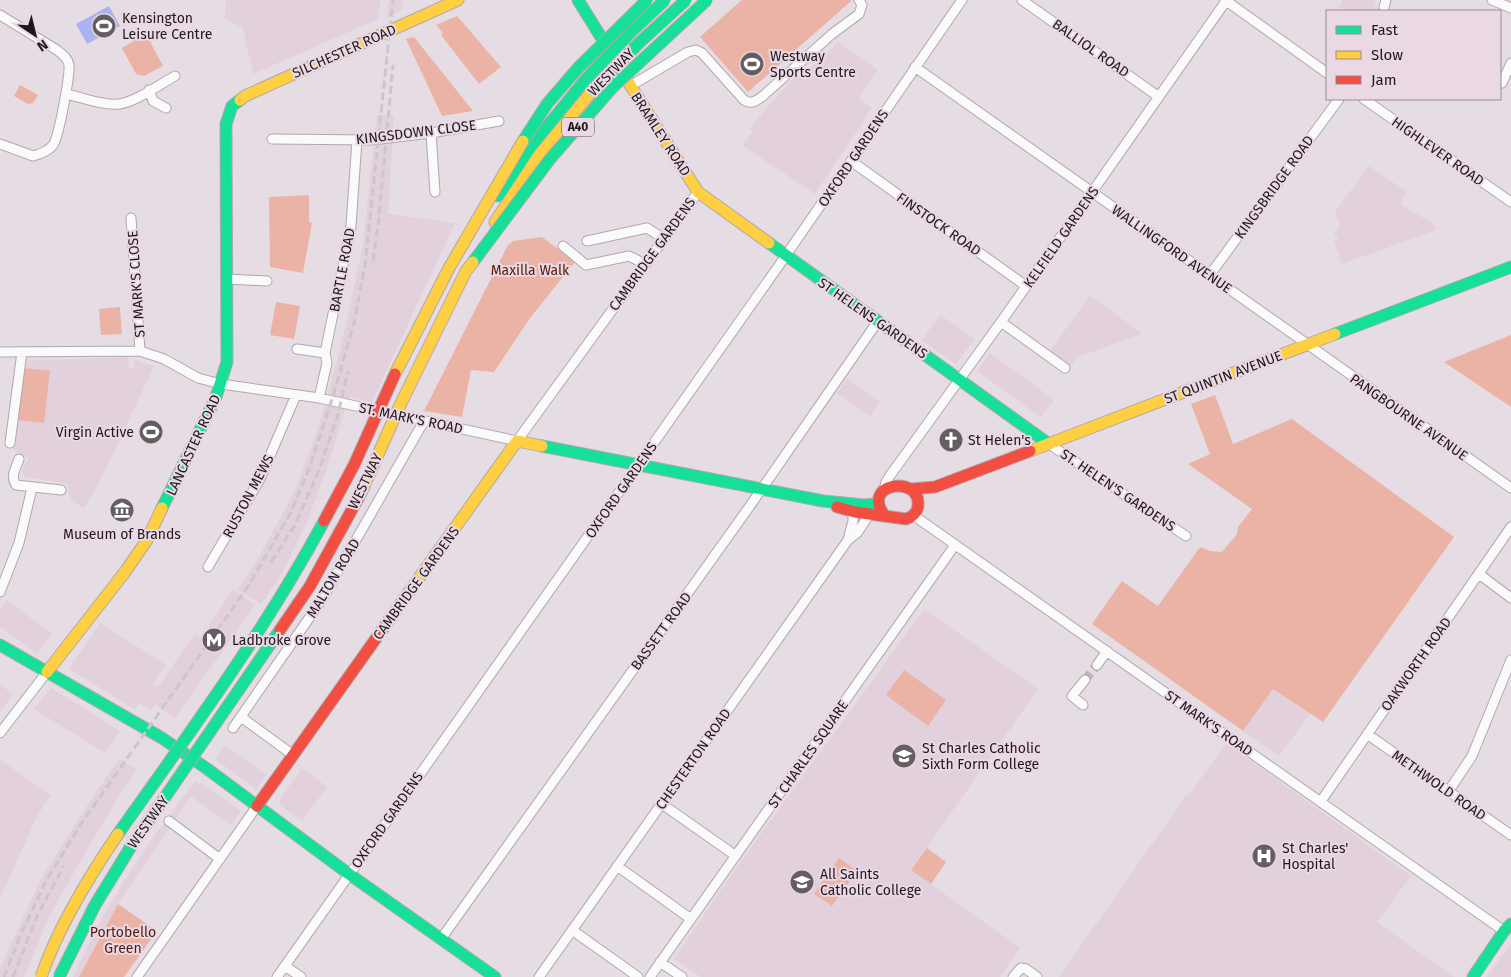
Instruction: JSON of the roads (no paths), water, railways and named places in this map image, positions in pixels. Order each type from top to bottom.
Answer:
[{"type":"main road","name":"SILCHESTER ROAD","points":[[232,106],[245,96],[458,0]]},
{"type":"main road","name":"BRAMLEY ROAD","points":[[578,0],[698,192]]},
{"type":"main road","name":"A40","points":[[449,268],[510,160],[547,104],[578,68],[647,0]]},
{"type":"main road","name":"WESTWAY","points":[[40,977],[48,956],[79,896],[95,870],[200,718],[297,572],[354,465],[385,393],[449,268],[532,145],[579,87],[632,31],[665,0]]},
{"type":"main road","name":"WESTWAY","points":[[59,977],[94,904],[130,848],[310,586],[364,487],[401,402],[466,271],[507,203],[539,155],[593,90],[686,0]]},
{"type":"main road","name":"A40","points":[[466,271],[550,159],[613,87],[707,0]]},
{"type":"main road","name":"LANCASTER ROAD","points":[[47,672],[125,572],[147,540],[221,384],[227,362],[226,124],[232,106]]},
{"type":"main road","name":"ST HELENS GARDENS","points":[[698,192],[1049,444]]},
{"type":"main road","name":"ST QUINTIN AVENUE","points":[[900,485],[912,489],[934,487],[1511,267]]},
{"type":"main road","name":"ST. MARK'S ROAD","points":[[517,441],[823,501],[864,506],[877,504]]},
{"type":"main road","name":"CAMBRIDGE GARDENS","points":[[257,806],[517,441]]},
{"type":"main road","points":[[900,485],[884,490],[877,504],[885,516],[904,520],[913,515]]},
{"type":"main road","name":"ST QUINTIN AVENUE","points":[[913,515],[918,501],[934,487]]},
{"type":"main road","points":[[912,489],[918,501]]},
{"type":"main road","name":"ST. MARK'S ROAD","points":[[823,501],[853,512],[885,516]]},
{"type":"main road","points":[[0,645],[162,738],[495,977]]},
{"type":"main road","points":[[1472,977],[1507,927]]},
{"type":"street","points":[[630,86],[688,52],[696,50],[702,53],[744,100],[752,103],[763,96],[832,34],[859,14],[862,5],[859,0]]},
{"type":"street","name":"OXFORD GARDENS","points":[[277,977],[785,256],[962,0]]},
{"type":"street","name":"BALLIOL ROAD","points":[[1022,0],[1159,97]]},
{"type":"street","points":[[1226,0],[1326,72]]},
{"type":"street","name":"KELFIELD GARDENS","points":[[884,490],[886,482],[1001,322],[1226,0]]},
{"type":"street","points":[[1492,0],[1511,8]]},
{"type":"street","points":[[0,15],[66,57],[69,64],[66,94],[57,137],[53,145],[46,151],[33,156],[0,144]]},
{"type":"street","points":[[1502,84],[1511,63]]},
{"type":"street","name":"WALLINGFORD AVENUE","points":[[914,67],[1307,345]]},
{"type":"street","points":[[66,94],[104,103],[119,104],[129,101],[175,76]]},
{"type":"street","points":[[149,90],[153,101],[166,108]]},
{"type":"street","name":"KINGSBRIDGE ROAD","points":[[1209,276],[1339,100]]},
{"type":"street","name":"HIGHLEVER ROAD","points":[[1365,100],[1511,202]]},
{"type":"street","name":"KINGSDOWN CLOSE","points":[[272,139],[372,140],[431,133],[499,121]]},
{"type":"street","points":[[431,133],[435,192]]},
{"type":"street","name":"BARTLE ROAD","points":[[319,398],[327,363],[325,353],[352,226],[357,140]]},
{"type":"street","name":"FINSTOCK ROAD","points":[[851,161],[1026,286]]},
{"type":"street","name":"CAMBRIDGE GARDENS","points":[[517,441],[698,192]]},
{"type":"street","name":"ST MARK'S CLOSE","points":[[131,218],[140,351]]},
{"type":"street","points":[[587,241],[647,228],[664,239]]},
{"type":"street","points":[[563,246],[586,265],[629,256],[645,264]]},
{"type":"street","points":[[226,279],[268,280]]},
{"type":"street","name":"BASSETT ROAD","points":[[441,939],[762,490],[878,321]]},
{"type":"street","points":[[1001,322],[1065,368]]},
{"type":"street","name":"PANGBOURNE AVENUE","points":[[1307,345],[1511,488]]},
{"type":"street","points":[[297,349],[325,353]]},
{"type":"street","name":"ST. MARK'S ROAD","points":[[0,352],[140,351],[164,359],[198,378],[221,384],[319,398],[517,441]]},
{"type":"street","points":[[10,443],[22,352]]},
{"type":"street","name":"RUSTON MEWS","points":[[208,567],[260,479],[296,395]]},
{"type":"street","name":"MALTON ROAD","points":[[234,728],[321,601],[424,421]]},
{"type":"street","name":"ST. HELEN'S GARDENS","points":[[1049,444],[1186,536]]},
{"type":"street","points":[[19,459],[13,476],[16,485],[61,490]]},
{"type":"street","points":[[894,471],[900,485]]},
{"type":"street","points":[[0,592],[19,543],[32,488]]},
{"type":"street","name":"CHESTERTON ROAD","points":[[848,540],[853,521],[853,512]]},
{"type":"street","name":"CHESTERTON ROAD","points":[[539,977],[848,540],[856,533],[869,515]]},
{"type":"street","name":"ST MARK'S ROAD","points":[[913,515],[1320,801],[1507,927]]},
{"type":"street","name":"OAKWORTH ROAD","points":[[1320,801],[1511,527]]},
{"type":"street","name":"ST CHARLES SQUARE","points":[[650,977],[955,546]]},
{"type":"street","points":[[1479,574],[1511,598]]},
{"type":"street","points":[[1096,665],[1107,651]]},
{"type":"street","points":[[1448,792],[1472,756],[1511,660]]},
{"type":"street","name":"LANCASTER ROAD","points":[[0,733],[47,672]]},
{"type":"street","points":[[1084,705],[1072,696],[1085,680]]},
{"type":"street","points":[[241,717],[293,755]]},
{"type":"street","name":"METHWOLD ROAD","points":[[1367,734],[1511,835]]},
{"type":"street","points":[[662,804],[736,856]]},
{"type":"street","name":"CAMBRIDGE GARDENS","points":[[137,977],[257,806]]},
{"type":"street","points":[[169,821],[220,858]]},
{"type":"street","points":[[618,866],[691,919]]},
{"type":"street","points":[[572,930],[638,977]]},
{"type":"street","points":[[660,962],[682,977]]},
{"type":"street","points":[[285,966],[300,977]]},
{"type":"street","points":[[1013,977],[1021,968],[1026,969],[1037,977]]},
{"type":"water","points":[[109,6],[120,26],[87,44],[76,24]]},
{"type":"tunnel","points":[[1085,680],[1097,665]]},
{"type":"railway","points":[[4,977],[20,936],[46,881],[83,821],[249,585],[291,512],[309,469],[334,393],[354,323],[365,265],[393,0]]},
{"type":"railway","points":[[373,261],[378,227],[393,65]]},
{"type":"railway","points":[[271,562],[295,525],[319,470],[337,418],[348,371]]},
{"type":"railway","points":[[13,977],[37,916],[64,866]]},
{"type":"place","name":"Kensington Leisure Centre","points":[[104,26]]},
{"type":"place","name":"Westway Sports Centre","points":[[752,64]]},
{"type":"place","name":"Virgin Active","points":[[151,432]]},
{"type":"place","name":"St Helen's","points":[[951,440]]},
{"type":"place","name":"Museum of Brands","points":[[122,510]]},
{"type":"place","name":"Ladbroke Grove","points":[[214,640]]},
{"type":"place","name":"St Charles Catholic Sixth Form College","points":[[904,756]]},
{"type":"place","name":"St Charles' Hospital","points":[[1264,856]]},
{"type":"place","name":"All Saints Catholic College","points":[[802,882]]},
{"type":"park label","name":"Maxilla Walk","points":[[530,270]]},
{"type":"park label","name":"Portobello Green","points":[[123,940]]}]
